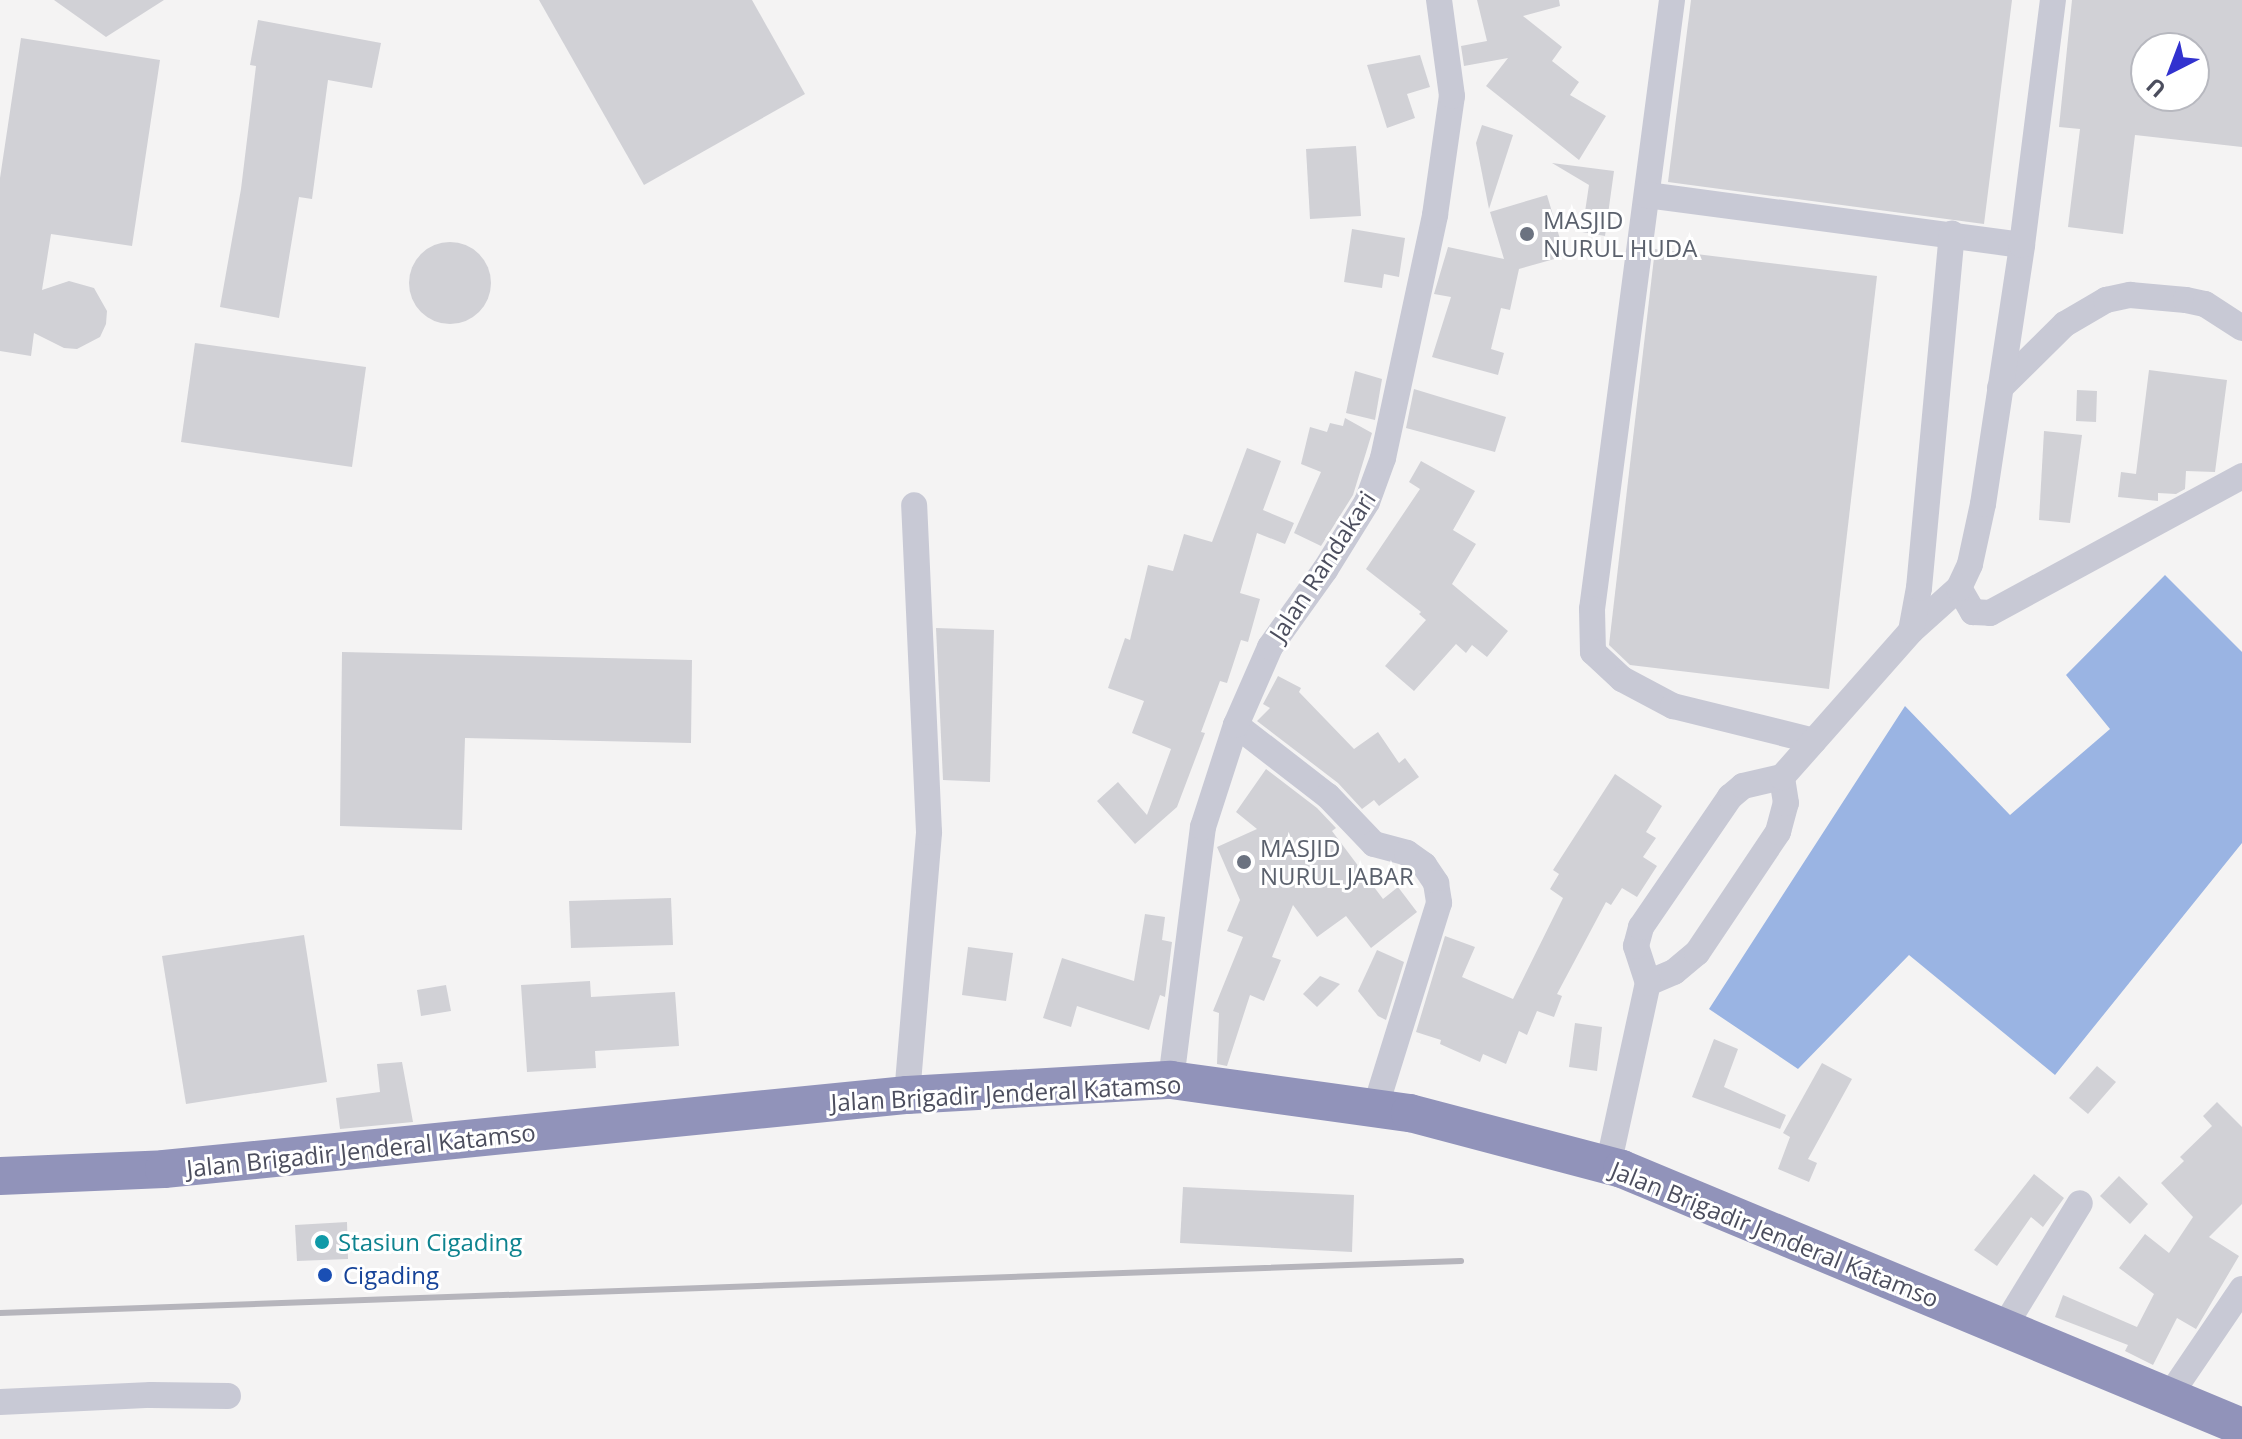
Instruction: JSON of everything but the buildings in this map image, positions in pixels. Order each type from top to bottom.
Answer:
[{"type":"highway","name":"Jalan Brigadir Jenderal Katamso","points":[[0,1176],[164,1169],[907,1095],[1171,1080],[1410,1113],[1608,1166],[2242,1427]]},
{"type":"street","name":"Jalan Randakari","points":[[1171,1080],[1203,827],[1236,725],[1270,647],[1325,570],[1367,502],[1383,458],[1435,215],[1452,96],[1439,0]]},
{"type":"street","points":[[1672,0],[1592,609],[1593,652],[1622,679],[1673,706],[1814,741]]},
{"type":"street","points":[[1608,1166],[1648,983],[1636,946],[1641,927],[1730,797],[1743,786],[1782,777],[1911,631],[1959,588],[1970,564],[1983,504],[2022,245],[2053,0]]},
{"type":"street","points":[[1647,195],[2022,245]]},
{"type":"street","points":[[1911,631],[1921,573],[1952,234]]},
{"type":"street","points":[[2000,388],[2065,324],[2106,300],[2130,295],[2186,300],[2205,304],[2242,328]]},
{"type":"street","points":[[1959,588],[1973,612],[1990,613],[2242,476]]},
{"type":"street","points":[[907,1095],[929,832],[914,505]]},
{"type":"street","points":[[1236,725],[1328,796],[1374,844],[1407,853],[1424,865],[1436,883],[1439,903],[1375,1108]]},
{"type":"street","points":[[1648,983],[1674,972],[1697,953],[1778,832],[1786,803],[1782,777]]},
{"type":"street","points":[[2004,1327],[2080,1203]]},
{"type":"street","points":[[2170,1395],[2242,1289]]},
{"type":"street","points":[[0,1402],[151,1395],[228,1396]]},
{"type":"water","points":[[2165,575],[2242,652],[2242,843],[2055,1075],[1909,955],[1798,1069],[1709,1009],[1905,706],[2010,815],[2110,729],[2066,675]]},
{"type":"railway","points":[[0,1313],[1461,1261]]},
{"type":"place","name":"MASJID NURUL HUDA","points":[[1527,234]]},
{"type":"place","name":"MASJID NURUL JABAR","points":[[1244,862]]},
{"type":"place","name":"Stasiun Cigading","points":[[322,1242]]},
{"type":"place","name":"Cigading","points":[[325,1275]]}]
